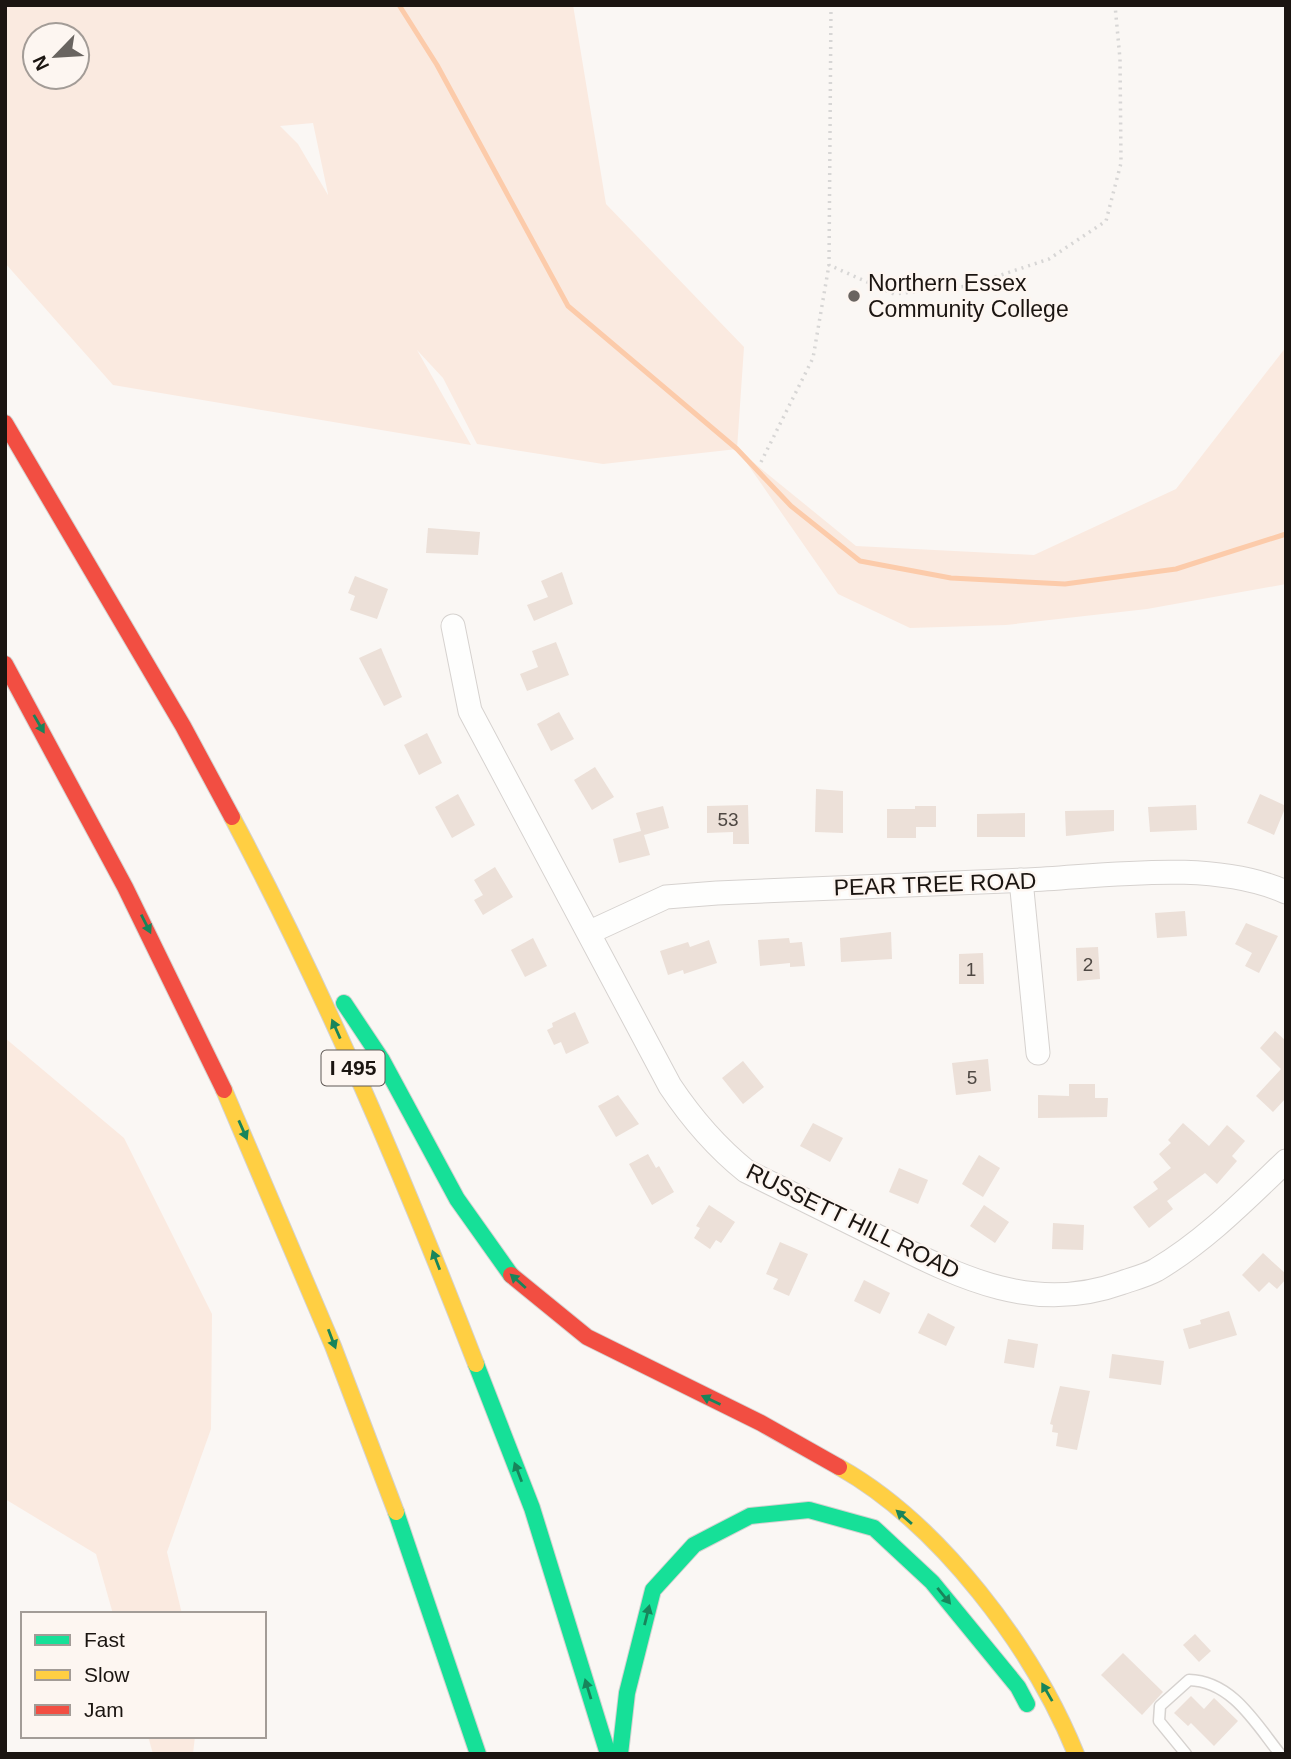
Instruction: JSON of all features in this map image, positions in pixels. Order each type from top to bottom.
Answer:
[{"type":"highway","name":"I 495","points":[[5,424],[184,726],[274,897],[422,1224],[531,1508],[608,1754]]},
{"type":"highway","points":[[5,664],[78,793],[151,933],[221,1079],[304,1269],[379,1462],[478,1754]]},
{"type":"highway","points":[[274,897],[382,1060],[457,1199],[512,1276],[587,1337],[761,1423],[862,1480],[946,1553],[1018,1644],[1060,1716],[1076,1754]]},
{"type":"highway","points":[[620,1754],[627,1693],[653,1590],[694,1545],[750,1516],[809,1510],[874,1528],[932,1582],[1018,1687],[1034,1720]]},
{"type":"street","name":"RUSSETT HILL ROAD","points":[[453,626],[470,711],[670,1086],[693,1122],[719,1150],[746,1171],[938,1266],[986,1286],[1029,1294],[1066,1296],[1100,1291],[1153,1272],[1189,1248],[1286,1161]]},
{"type":"street","name":"PEAR TREE ROAD","points":[[590,932],[666,897],[1155,874],[1233,875],[1260,881],[1286,892]]},
{"type":"street","points":[[1021,880],[1038,1053]]},
{"type":"lane","points":[[1186,1754],[1159,1721],[1160,1706],[1189,1681],[1204,1681],[1220,1687],[1243,1708],[1280,1754]]},
{"type":"path","points":[[761,462],[813,358],[829,265],[831,5]]},
{"type":"path","points":[[829,265],[894,294],[968,286],[1049,259],[1106,221],[1121,163],[1120,59],[1115,5]]},
{"type":"shaded area","points":[[5,5],[573,5],[606,204],[744,347],[737,449],[603,464],[477,444],[443,378],[417,350],[471,445],[113,385],[5,263]],"holes":[[[313,123],[328,194],[298,144],[280,126]]]},
{"type":"shaded area","points":[[1286,347],[1286,584],[1147,609],[1006,625],[910,628],[838,594],[737,449],[856,546],[1034,555],[1176,489]]},
{"type":"shaded area","points":[[5,1038],[124,1138],[212,1314],[211,1429],[167,1552],[182,1612],[112,1612],[96,1554],[5,1499]]},
{"type":"shaded area","points":[[149,1738],[195,1738],[193,1754],[153,1754]]},
{"type":"building","points":[[428,528],[480,532],[478,555],[426,553]]},
{"type":"building","points":[[562,572],[573,604],[534,621],[527,605],[548,597],[541,581]]},
{"type":"building","points":[[355,576],[388,589],[377,619],[350,610],[355,596],[348,593]]},
{"type":"building","points":[[556,642],[569,675],[527,691],[520,674],[538,667],[532,651]]},
{"type":"building","points":[[381,648],[402,697],[384,706],[359,658]]},
{"type":"building","points":[[559,712],[574,739],[551,751],[537,724]]},
{"type":"building","points":[[427,733],[442,763],[419,775],[404,745]]},
{"type":"building","points":[[595,767],[614,797],[592,810],[574,780]]},
{"type":"building","points":[[816,789],[843,791],[843,833],[815,832]]},
{"type":"building","points":[[458,794],[475,825],[452,838],[435,807]]},
{"type":"building","points":[[1260,794],[1286,806],[1274,835],[1247,823]]},
{"type":"building","points":[[748,805],[749,844],[733,844],[733,832],[707,833],[707,806]]},
{"type":"building","points":[[1196,805],[1197,830],[1150,832],[1148,807]]},
{"type":"building","points":[[663,806],[669,828],[644,835],[650,855],[619,863],[613,839],[641,831],[636,813]]},
{"type":"building","points":[[915,806],[936,806],[936,827],[916,827],[916,838],[887,838],[887,809],[915,809]]},
{"type":"building","points":[[1114,810],[1114,831],[1066,836],[1065,811]]},
{"type":"building","points":[[1025,813],[1025,837],[977,837],[977,814]]},
{"type":"building","points":[[495,867],[513,897],[483,915],[474,900],[483,895],[474,880]]},
{"type":"building","points":[[1185,911],[1187,936],[1157,938],[1155,913]]},
{"type":"building","points":[[1246,923],[1278,936],[1259,973],[1245,966],[1252,953],[1235,944]]},
{"type":"building","points":[[891,932],[892,959],[841,962],[840,938]]},
{"type":"building","points":[[533,938],[547,966],[525,977],[511,950]]},
{"type":"building","points":[[789,938],[790,943],[802,942],[805,966],[790,967],[790,963],[760,966],[758,940]]},
{"type":"building","points":[[709,940],[717,963],[684,974],[683,970],[668,975],[660,951],[688,942],[690,947]]},
{"type":"building","points":[[1098,947],[1100,979],[1077,981],[1076,948]]},
{"type":"building","points":[[983,953],[984,984],[959,984],[959,954]]},
{"type":"building","points":[[575,1012],[589,1043],[566,1054],[561,1042],[554,1045],[547,1030],[553,1027],[552,1023]]},
{"type":"building","points":[[1275,1031],[1286,1041],[1286,1098],[1273,1112],[1256,1096],[1281,1069],[1260,1048]]},
{"type":"building","points":[[988,1059],[991,1091],[956,1095],[952,1063]]},
{"type":"building","points":[[743,1061],[764,1087],[743,1104],[722,1078]]},
{"type":"building","points":[[1069,1084],[1095,1084],[1095,1098],[1108,1098],[1107,1117],[1038,1118],[1038,1095],[1069,1096]]},
{"type":"building","points":[[618,1095],[639,1124],[616,1137],[598,1106]]},
{"type":"building","points":[[813,1123],[843,1138],[830,1162],[800,1146]]},
{"type":"building","points":[[1183,1123],[1209,1146],[1227,1125],[1245,1141],[1232,1156],[1237,1161],[1217,1184],[1205,1173],[1167,1201],[1173,1209],[1149,1228],[1133,1207],[1158,1189],[1153,1182],[1171,1168],[1159,1154],[1171,1143],[1168,1140]]},
{"type":"building","points":[[648,1154],[656,1168],[659,1166],[674,1192],[652,1205],[629,1164]]},
{"type":"building","points":[[979,1155],[1000,1168],[983,1197],[962,1184]]},
{"type":"building","points":[[899,1168],[928,1180],[918,1204],[889,1192]]},
{"type":"building","points":[[709,1205],[735,1222],[721,1243],[716,1240],[710,1249],[694,1238],[700,1228],[696,1226]]},
{"type":"building","points":[[984,1205],[1009,1222],[995,1243],[970,1226]]},
{"type":"building","points":[[1053,1223],[1084,1225],[1083,1250],[1052,1249]]},
{"type":"building","points":[[780,1242],[808,1254],[789,1296],[773,1289],[778,1279],[766,1274]]},
{"type":"building","points":[[1263,1253],[1286,1274],[1286,1279],[1277,1289],[1269,1282],[1259,1292],[1242,1275]]},
{"type":"building","points":[[864,1280],[890,1293],[880,1314],[854,1301]]},
{"type":"building","points":[[1229,1311],[1237,1335],[1189,1349],[1183,1329],[1201,1324],[1200,1320]]},
{"type":"building","points":[[928,1313],[955,1327],[946,1346],[918,1333]]},
{"type":"building","points":[[1008,1339],[1038,1344],[1034,1368],[1004,1363]]},
{"type":"building","points":[[1112,1354],[1164,1361],[1161,1385],[1109,1378]]},
{"type":"building","points":[[1060,1386],[1090,1391],[1077,1450],[1056,1446],[1058,1433],[1052,1432],[1053,1425],[1050,1424]]},
{"type":"building","points":[[1195,1634],[1211,1651],[1199,1662],[1183,1645]]},
{"type":"building","points":[[1123,1653],[1163,1692],[1142,1715],[1101,1675]]},
{"type":"building","points":[[1191,1696],[1204,1709],[1214,1698],[1238,1721],[1214,1746],[1191,1723],[1188,1726],[1174,1713]]},
{"type":"waterway","points":[[399,5],[437,65],[568,306],[737,449],[791,506],[860,561],[951,578],[1065,584],[1176,569],[1286,534]]},
{"type":"traffic: fast","points":[[344,1003],[382,1060],[457,1199],[511,1275]]},
{"type":"traffic: fast","points":[[476,1364],[532,1508],[608,1754]]},
{"type":"traffic: fast","points":[[620,1754],[627,1693],[653,1590],[694,1545],[750,1516],[809,1510],[874,1528],[932,1582],[1018,1687],[1027,1704]]},
{"type":"traffic: fast","points":[[396,1512],[478,1754]]},
{"type":"traffic: slow","points":[[232,817],[332,1019],[421,1225],[476,1364]]},
{"type":"traffic: slow","points":[[224,1090],[333,1346],[396,1512]]},
{"type":"traffic: slow","points":[[839,1467],[876,1491],[913,1521],[979,1592],[1035,1672],[1076,1754]]},
{"type":"traffic: jam","points":[[5,423],[183,726],[232,817]]},
{"type":"traffic: jam","points":[[5,664],[125,887],[224,1090]]},
{"type":"traffic: jam","points":[[511,1275],[587,1337],[761,1423],[839,1467]]},
{"type":"place","name":"Northern Essex Community College","points":[[854,296]]}]
